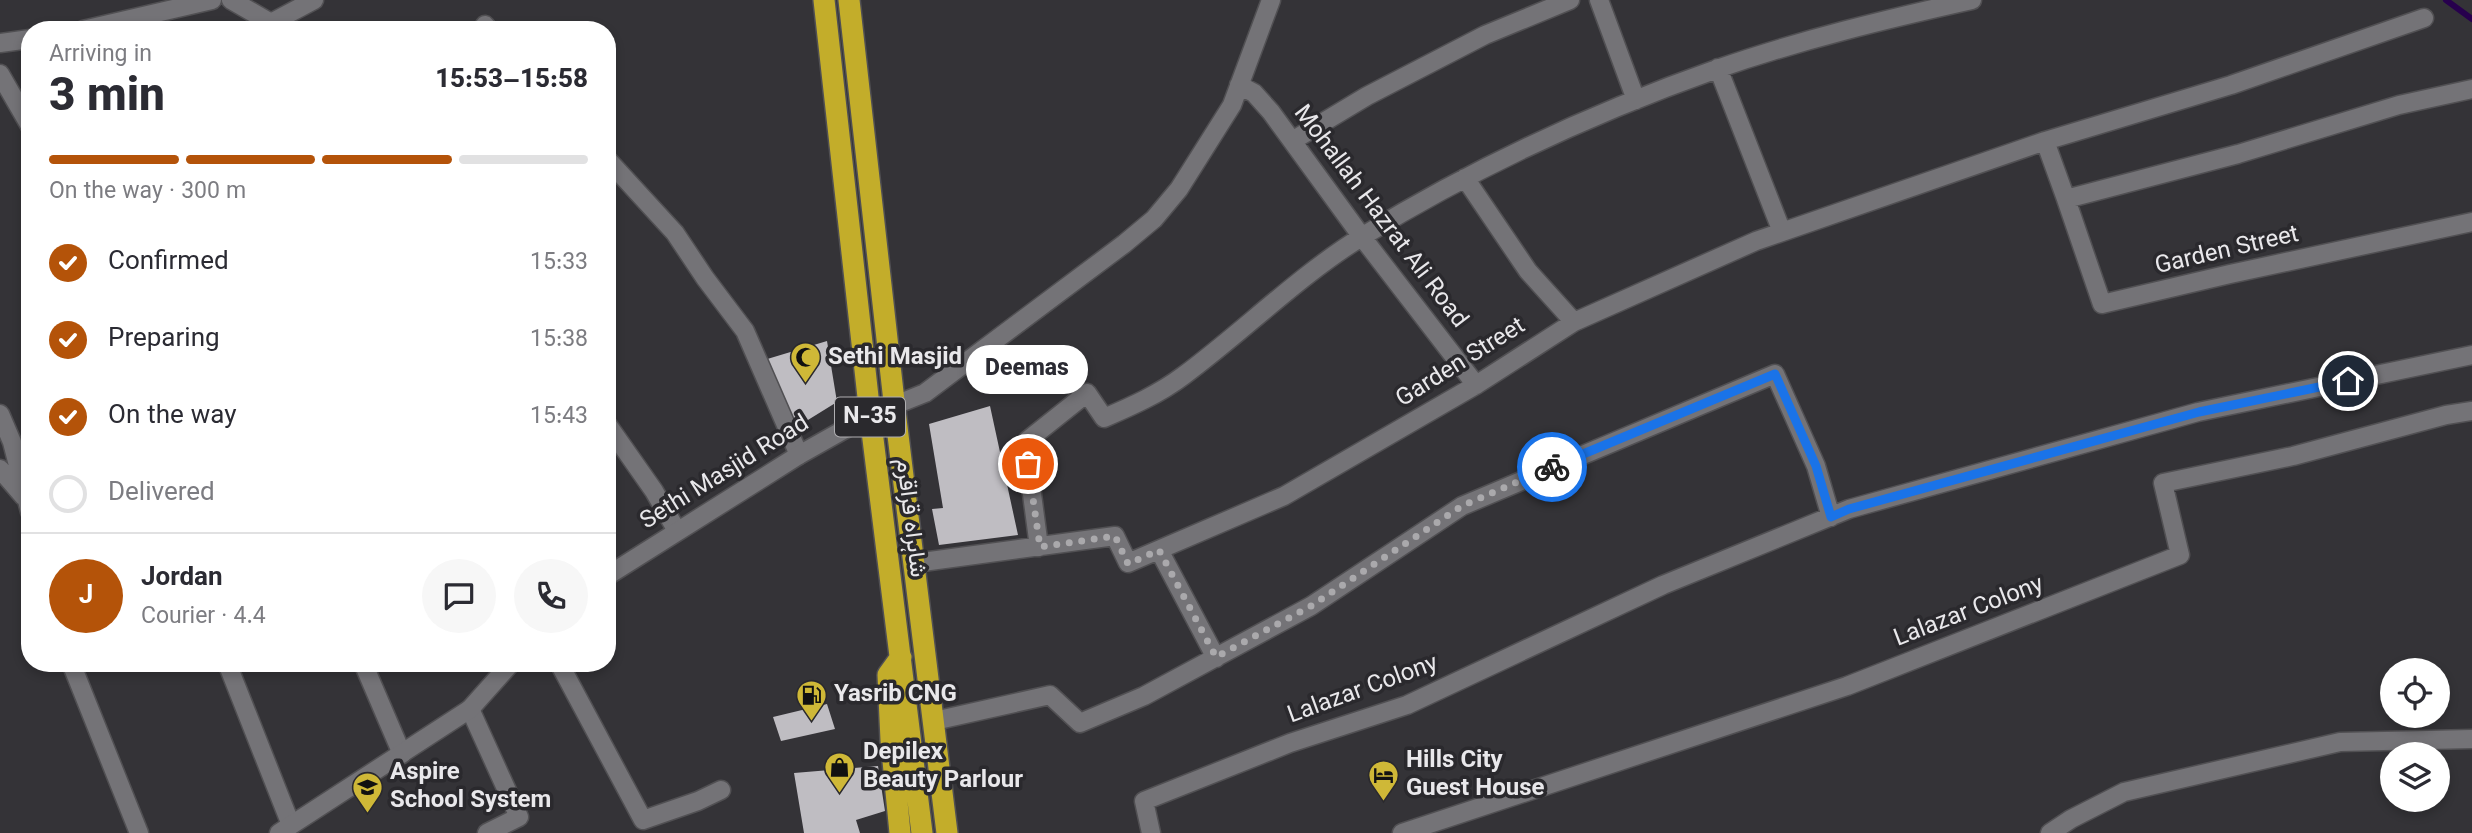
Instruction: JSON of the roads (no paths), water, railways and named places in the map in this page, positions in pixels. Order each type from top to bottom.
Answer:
[{"type":"highway","name":"شاہراہ قراقرم","points":[[824,0],[870,415],[922,831]]},
{"type":"highway","name":"شاہراہ قراقرم","points":[[849,0],[946,831]]},
{"type":"highway","points":[[900,833],[888,675],[901,657]]},
{"type":"highway","points":[[922,831],[946,831]]},
{"type":"street","points":[[136,21],[212,0]]},
{"type":"street","points":[[230,0],[265,21]]},
{"type":"street","points":[[281,21],[314,0]]},
{"type":"street","points":[[895,405],[925,393],[1154,219],[1179,189],[1232,105],[1271,0]]},
{"type":"street","points":[[1292,141],[1367,96],[1473,41],[1570,0]]},
{"type":"street","points":[[1599,0],[1636,100]]},
{"type":"street","points":[[1040,547],[1028,464],[1028,440],[1087,393],[1104,418],[1148,398],[1183,376],[1282,294],[1362,237],[1465,178],[1636,100],[1718,68],[1880,20],[1972,0]]},
{"type":"street","name":"Garden Street","points":[[915,563],[1115,536],[1128,564],[1284,496],[1476,384],[1574,322],[1756,241],[2045,141],[2231,85],[2424,18]]},
{"type":"street","points":[[0,43],[21,41]]},
{"type":"street","points":[[1718,68],[1782,232]]},
{"type":"street","points":[[0,74],[21,110]]},
{"type":"street","name":"Mohallah Hazrat Ali Road","points":[[1239,85],[1254,93],[1476,384]]},
{"type":"street","points":[[2066,199],[2238,154],[2399,105],[2472,89]]},
{"type":"street","name":"Garden Street","points":[[2045,141],[2102,304],[2472,222]]},
{"type":"street","points":[[616,169],[675,233],[745,331],[799,455]]},
{"type":"street","points":[[1465,178],[1528,271],[1574,322]]},
{"type":"street","points":[[934,722],[1050,695],[1080,723],[1144,696],[1311,606],[1462,506],[1775,374],[1816,466],[1831,517],[1849,509],[2199,412],[2472,355]]},
{"type":"street","name":"Lalazar Colony","points":[[1402,833],[1847,686],[2180,555],[2163,483],[2293,456],[2446,415],[2472,411]]},
{"type":"street","points":[[0,414],[21,440]]},
{"type":"street","name":"Sethi Masjid Road","points":[[616,570],[799,455],[870,415]]},
{"type":"street","points":[[616,437],[654,491],[677,531]]},
{"type":"street","points":[[0,469],[21,494]]},
{"type":"street","name":"Lalazar Colony","points":[[1150,833],[1144,801],[1290,743],[1407,705],[1663,585],[1831,517]]},
{"type":"street","points":[[1159,550],[1216,657]]},
{"type":"street","points":[[77,672],[139,833]]},
{"type":"street","points":[[230,672],[285,829],[470,709],[503,672]]},
{"type":"street","points":[[367,672],[402,754]]},
{"type":"street","points":[[564,672],[643,820],[721,790]]},
{"type":"street","points":[[470,709],[519,817],[488,833]]},
{"type":"street","points":[[2050,833],[2124,792],[2340,742],[2472,739]]},
{"type":"waterway","points":[[2446,0],[2472,19]]},
{"type":"place","name":"Sethi Masjid","points":[[805,385]]},
{"type":"place","name":"Deemas","points":[[1028,464]]},
{"type":"place","name":"Yasrib CNG","points":[[811,722]]},
{"type":"place","name":"Depilex Beauty Parlour","points":[[840,794]]},
{"type":"place","name":"Hills City Guest House","points":[[1383,802]]},
{"type":"place","name":"Aspire School System","points":[[367,814]]}]
